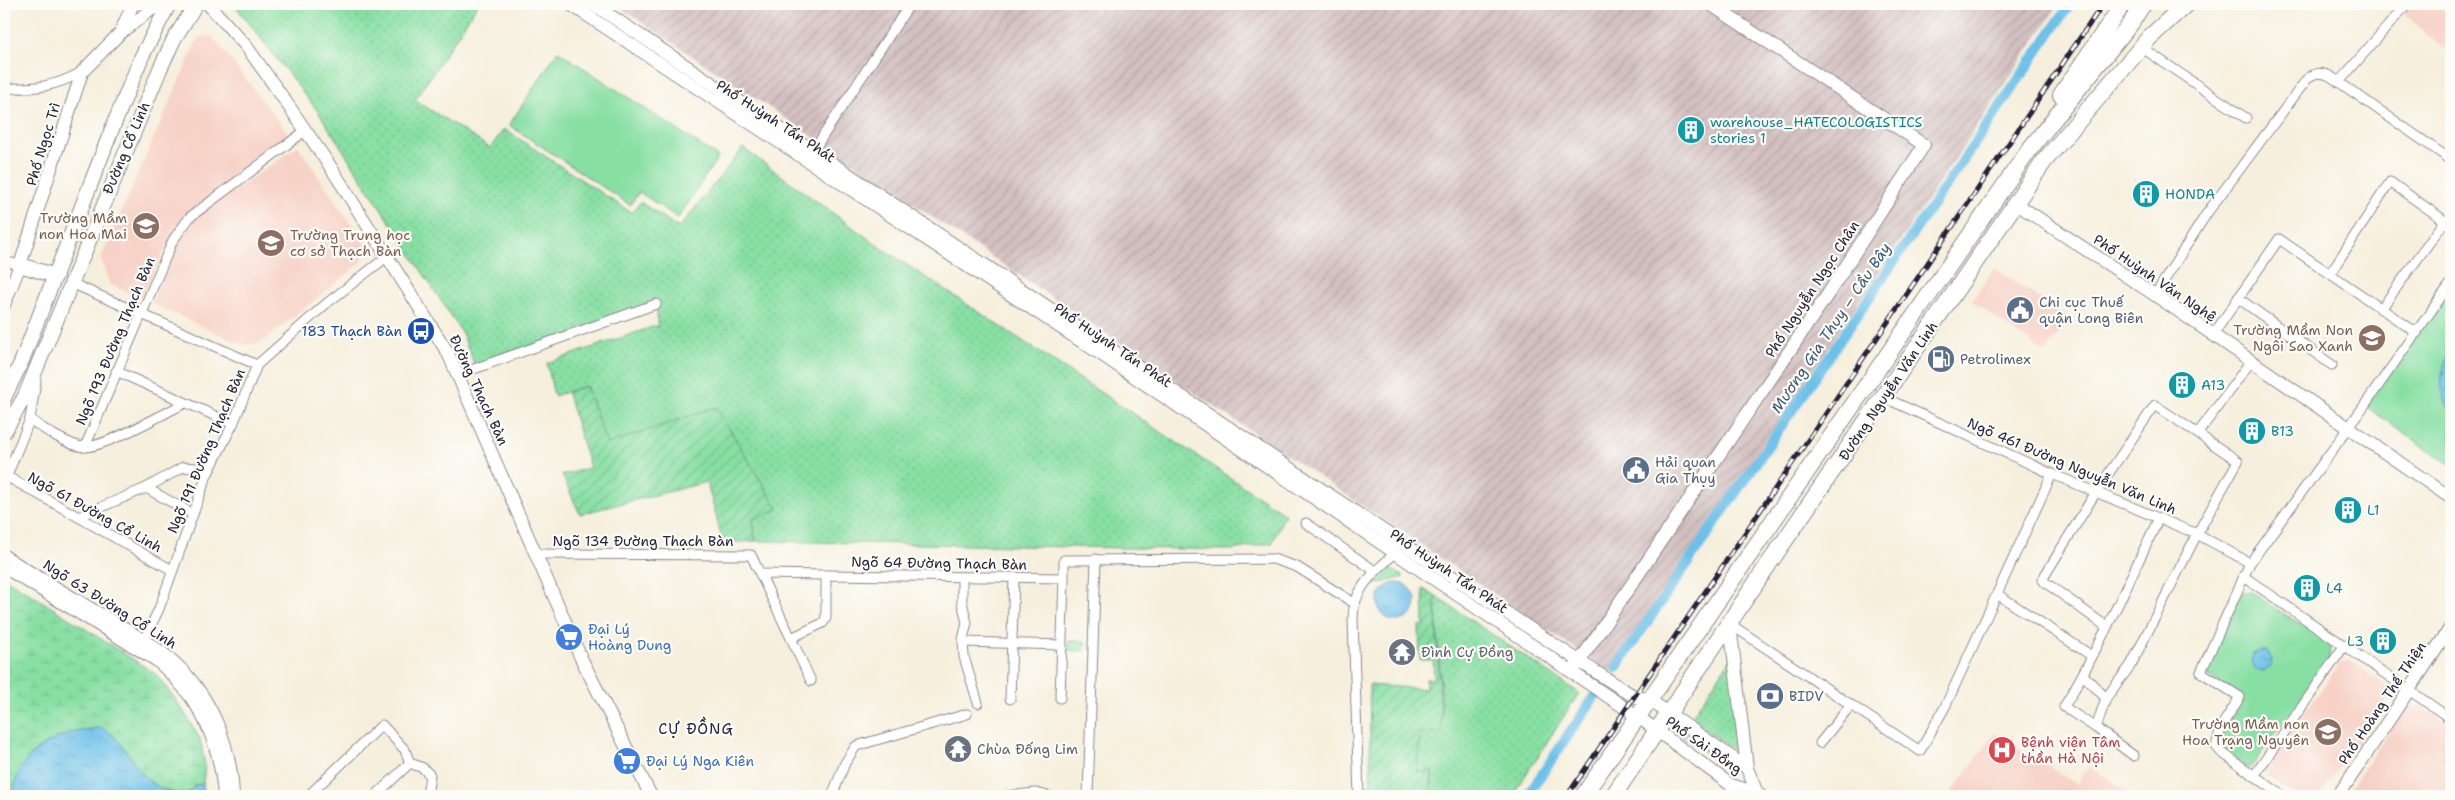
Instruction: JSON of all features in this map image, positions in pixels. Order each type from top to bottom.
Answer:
[{"type":"highway","points":[[2029,150],[2044,120],[2122,4]]},
{"type":"highway","name":"Đường Nguyễn Văn Linh","points":[[1583,796],[1648,699],[2029,150],[2131,23],[2143,4]]},
{"type":"highway","name":"Đường Nguyễn Văn Linh","points":[[1613,796],[1768,565],[2045,160],[2141,47],[2186,4]]},
{"type":"highway","points":[[1751,552],[1768,565]]},
{"type":"main road","name":"Đường Cổ Linh","points":[[4,398],[21,363],[142,56],[169,4]]},
{"type":"main road","name":"Đường Cổ Linh","points":[[4,432],[25,396],[70,282],[160,69],[174,39],[196,4]]},
{"type":"main road","points":[[20,265],[56,276]]},
{"type":"street","name":"Phố Ngọc Trì","points":[[4,306],[20,265],[82,72],[120,33],[133,4]]},
{"type":"street","points":[[120,33],[159,4]]},
{"type":"street","name":"Đường Thạch Bàn","points":[[208,4],[246,46],[306,131],[448,352],[534,554],[581,658],[651,796]]},
{"type":"street","name":"Phố Huỳnh Tấn Phát","points":[[570,4],[661,56]]},
{"type":"street","name":"Phố Huỳnh Tấn Phát","points":[[593,4],[661,56],[1256,453],[1635,697],[1648,699]]},
{"type":"street","points":[[810,155],[910,4]]},
{"type":"street","name":"Phố Nguyễn Ngọc Chân","points":[[1579,661],[1828,294],[1924,145],[1710,4]]},
{"type":"street","points":[[2339,82],[2406,4]]},
{"type":"street","points":[[2141,47],[2246,118]]},
{"type":"street","points":[[4,88],[37,89],[68,80],[82,72]]},
{"type":"street","points":[[2155,294],[2207,213],[2307,79],[2319,73],[2330,76],[2451,160]]},
{"type":"street","name":"Ngõ 193 Đường Thạch Bàn","points":[[85,447],[140,313],[173,240],[190,217],[306,131]]},
{"type":"street","points":[[2331,272],[2390,182],[2448,223],[2382,309]]},
{"type":"street","name":"Phố Huỳnh Văn Nghệ","points":[[2015,203],[2155,294],[2451,498]]},
{"type":"street","points":[[2213,335],[2280,239],[2331,272],[2417,333]]},
{"type":"street","name":"Ngõ 191 Đường Thạch Bàn","points":[[141,645],[159,609],[210,469],[233,424],[257,365],[327,303],[388,256]]},
{"type":"street","points":[[4,261],[20,265]]},
{"type":"street","points":[[70,282],[257,365]]},
{"type":"street","points":[[2283,796],[2221,752],[2216,746],[2222,725],[2240,697],[2201,672],[2250,563],[2349,428],[2451,283]]},
{"type":"street","points":[[2238,298],[2332,365]]},
{"type":"street","points":[[457,375],[656,304]]},
{"type":"street","points":[[2198,433],[2252,360]]},
{"type":"street","points":[[5,479],[30,419],[38,365]]},
{"type":"street","points":[[116,371],[233,424]]},
{"type":"street","name":"Ngõ 461 Đường Nguyễn Văn Linh","points":[[1883,397],[2052,474],[2197,534],[2250,563]]},
{"type":"street","points":[[30,419],[76,446],[85,447],[130,431],[185,403]]},
{"type":"street","points":[[2096,728],[2106,698],[2131,665],[2197,534],[2238,461],[2155,405],[2096,492],[2042,580],[2107,626]]},
{"type":"street","name":"Phố Huỳnh Tấn Phát","points":[[1256,453],[1395,553],[1637,716]]},
{"type":"street","points":[[78,517],[146,488],[183,467],[210,469]]},
{"type":"street","points":[[1730,624],[1920,751],[1945,707],[2052,474]]},
{"type":"street","name":"Ngõ 61 Đường Cổ Linh","points":[[5,479],[78,517],[172,570]]},
{"type":"street","points":[[146,488],[193,514]]},
{"type":"street","points":[[2134,756],[2064,707],[2083,675],[2159,518]]},
{"type":"street","points":[[1306,523],[1375,571]]},
{"type":"street","points":[[1359,796],[1354,603],[1364,582],[1395,553]]},
{"type":"street","name":"Ngõ 134 Đường Thạch Bàn","points":[[534,554],[752,555],[760,574]]},
{"type":"street","name":"Ngõ 63 Đường Cổ Linh","points":[[4,556],[141,645],[174,676],[205,710],[233,796]]},
{"type":"street","points":[[1088,796],[1096,559]]},
{"type":"street","points":[[1060,698],[1064,560],[1273,559],[1297,567],[1354,603]]},
{"type":"street","name":"Ngõ 63 Đường Cổ Linh","points":[[4,567],[141,645]]},
{"type":"street","points":[[760,574],[811,681]]},
{"type":"street","name":"Ngõ 64 Đường Thạch Bàn","points":[[760,574],[1064,578]]},
{"type":"street","points":[[791,638],[823,623],[826,618],[826,575]]},
{"type":"street","points":[[2243,576],[2451,719]]},
{"type":"street","points":[[962,577],[962,602],[967,623],[963,642],[965,665],[978,703]]},
{"type":"street","points":[[1010,699],[1014,578]]},
{"type":"street","points":[[1997,594],[2092,656]]},
{"type":"street","points":[[1730,624],[1747,768]]},
{"type":"street","name":"Phố Hoàng Thế Thiện","points":[[2338,796],[2451,627]]},
{"type":"street","points":[[963,642],[1062,645]]},
{"type":"street","points":[[2254,776],[2344,646]]},
{"type":"street","points":[[1572,672],[1579,661]]},
{"type":"street","points":[[2083,675],[2106,698]]},
{"type":"street","name":"Phố Sài Đồng","points":[[1648,699],[1747,768],[1758,795]]},
{"type":"street","points":[[1820,743],[1850,706]]},
{"type":"street","points":[[832,796],[845,763],[856,746],[967,714]]},
{"type":"street","name":"Phố Sài Đồng","points":[[1637,716],[1731,785],[1758,795]]},
{"type":"street","points":[[308,796],[382,726],[405,750],[410,763],[423,768],[430,775],[427,796]]},
{"type":"street","points":[[378,795],[410,763]]},
{"type":"street","name":"Ngõ 63 Đường Cổ Linh","points":[[224,796],[228,781]]},
{"type":"street","points":[[1006,796],[1036,793],[1048,796]]},
{"type":"shaded area","points":[[615,4],[2059,4],[1610,672]]},
{"type":"shaded area","points":[[2410,4],[2451,4],[2451,55],[2403,13]]},
{"type":"shaded area","points":[[212,36],[291,137],[170,238],[142,299],[109,284],[101,258],[198,38]]},
{"type":"shaded area","name":"Trường Trung học cơ sở Thạch Bàn","points":[[298,146],[366,246],[362,262],[261,343],[243,345],[151,303],[179,240],[195,218]]},
{"type":"shaded area","name":"Chi cục Thuế quận Long Biên","points":[[1994,268],[2069,318],[2045,353],[1972,301]]},
{"type":"shaded area","name":"Trường Mầm non Hoa Trạng Nguyên","points":[[2350,661],[2388,687],[2388,699],[2319,796],[2296,796],[2266,776],[2268,764],[2340,664]]},
{"type":"shaded area","points":[[2423,707],[2451,726],[2451,796],[2345,796],[2406,708]]},
{"type":"shaded area","name":"Bệnh viện Tâm thần Hà Nội","points":[[1995,733],[2077,784],[2089,766],[2134,796],[1949,796]]},
{"type":"green space","points":[[234,4],[478,4],[415,100],[490,148],[504,129],[632,213],[640,202],[679,228],[743,148],[880,247],[1285,514],[1272,543],[1231,550],[755,541],[753,519],[778,509],[606,444],[586,386],[554,396],[547,363],[658,325],[656,304],[476,368],[462,333],[319,113]]},
{"type":"green space","points":[[558,51],[718,157],[678,218],[639,192],[630,205],[509,125]]},
{"type":"green space","points":[[2451,278],[2451,465],[2365,406]]},
{"type":"green space","points":[[586,386],[607,444],[716,407],[778,509],[753,519],[755,541],[723,543],[707,482],[580,514],[562,475],[590,468],[567,392]]},
{"type":"green space","points":[[1387,566],[1404,577],[1366,587],[1367,585]]},
{"type":"green space","points":[[4,577],[156,674],[179,704],[200,739],[205,765],[203,784],[195,785],[190,792],[182,795],[153,786],[129,758],[114,736],[90,737],[54,741],[41,747],[34,752],[24,765],[12,796],[4,796]]},
{"type":"green space","points":[[1423,589],[1435,596],[1442,732],[1420,734],[1417,772],[1432,771],[1431,796],[1371,796],[1369,685],[1426,689],[1426,679],[1434,679],[1433,660],[1420,660],[1419,626],[1424,625]]},
{"type":"green space","points":[[2244,592],[2251,592],[2326,641],[2330,651],[2327,663],[2251,767],[2245,767],[2220,747],[2226,725],[2242,701],[2241,697],[2207,675],[2207,668],[2238,599]]},
{"type":"green space","points":[[1435,596],[1579,693],[1512,796],[1431,796],[1432,771],[1417,772],[1420,734],[1441,732],[1441,690]]},
{"type":"green space","points":[[1069,641],[1085,641],[1085,651],[1068,650]]},
{"type":"green space","points":[[1732,657],[1741,755],[1690,719]]},
{"type":"green space","points":[[1678,727],[1730,764],[1731,769],[1728,770],[1674,730]]},
{"type":"water","points":[[2451,346],[2451,411],[2443,395],[2442,379]]},
{"type":"water","points":[[1397,583],[1411,588],[1416,602],[1411,616],[1397,621],[1383,616],[1378,602],[1383,588]]},
{"type":"water","points":[[2267,651],[2272,660],[2271,666],[2263,672],[2256,670],[2251,661],[2253,654]]},
{"type":"water","points":[[103,728],[123,746],[145,776],[154,784],[166,791],[182,795],[190,792],[195,785],[203,784],[205,796],[12,796],[18,774],[24,763],[43,746],[79,731]]},
{"type":"waterway","name":"Mương Gia Thụy – Cầu Bây","points":[[1616,668],[2070,4]]},
{"type":"waterway","points":[[1527,796],[1595,696]]},
{"type":"railway","points":[[1567,796],[2103,4]]},
{"type":"place","name":"warehouse_HATECOLOGISTICS stories 1","points":[[1691,130]]},
{"type":"place","name":"HONDA","points":[[2146,194]]},
{"type":"place","name":"Trường Mầm non Hoa Mai","points":[[146,226]]},
{"type":"place","name":"Trường Trung học cơ sở Thạch Bàn","points":[[271,243]]},
{"type":"place","name":"Chi cục Thuế quận Long Biên","points":[[2020,310]]},
{"type":"place","name":"183 Thạch Bàn","points":[[421,331]]},
{"type":"place","name":"Trường Mầm Non Ngôi Sao Xanh","points":[[2372,338]]},
{"type":"place","name":"Petrolimex","points":[[1941,359]]},
{"type":"place","name":"A13","points":[[2182,385]]},
{"type":"place","name":"B13","points":[[2252,431]]},
{"type":"place","name":"Hải quan Gia Thụy","points":[[1636,470]]},
{"type":"place","name":"L1","points":[[2348,510]]},
{"type":"place","name":"L4","points":[[2307,588]]},
{"type":"place","name":"Đại Lý Hoàng Dung","points":[[569,637]]},
{"type":"place","name":"L3","points":[[2383,641]]},
{"type":"place","name":"Đình Cự Đồng","points":[[1402,652]]},
{"type":"place","name":"BIDV","points":[[1770,696]]},
{"type":"place","name":"Trường Mầm non Hoa Trạng Nguyên","points":[[2328,732]]},
{"type":"place","name":"Chùa Đống Lim","points":[[958,749]]},
{"type":"place","name":"Bệnh viện Tâm thần Hà Nội","points":[[2002,750]]},
{"type":"place","name":"Đại Lý Nga Kiên","points":[[627,761]]},
{"type":"district","name":"CỰ ĐỒNG","points":[[696,729]]}]
